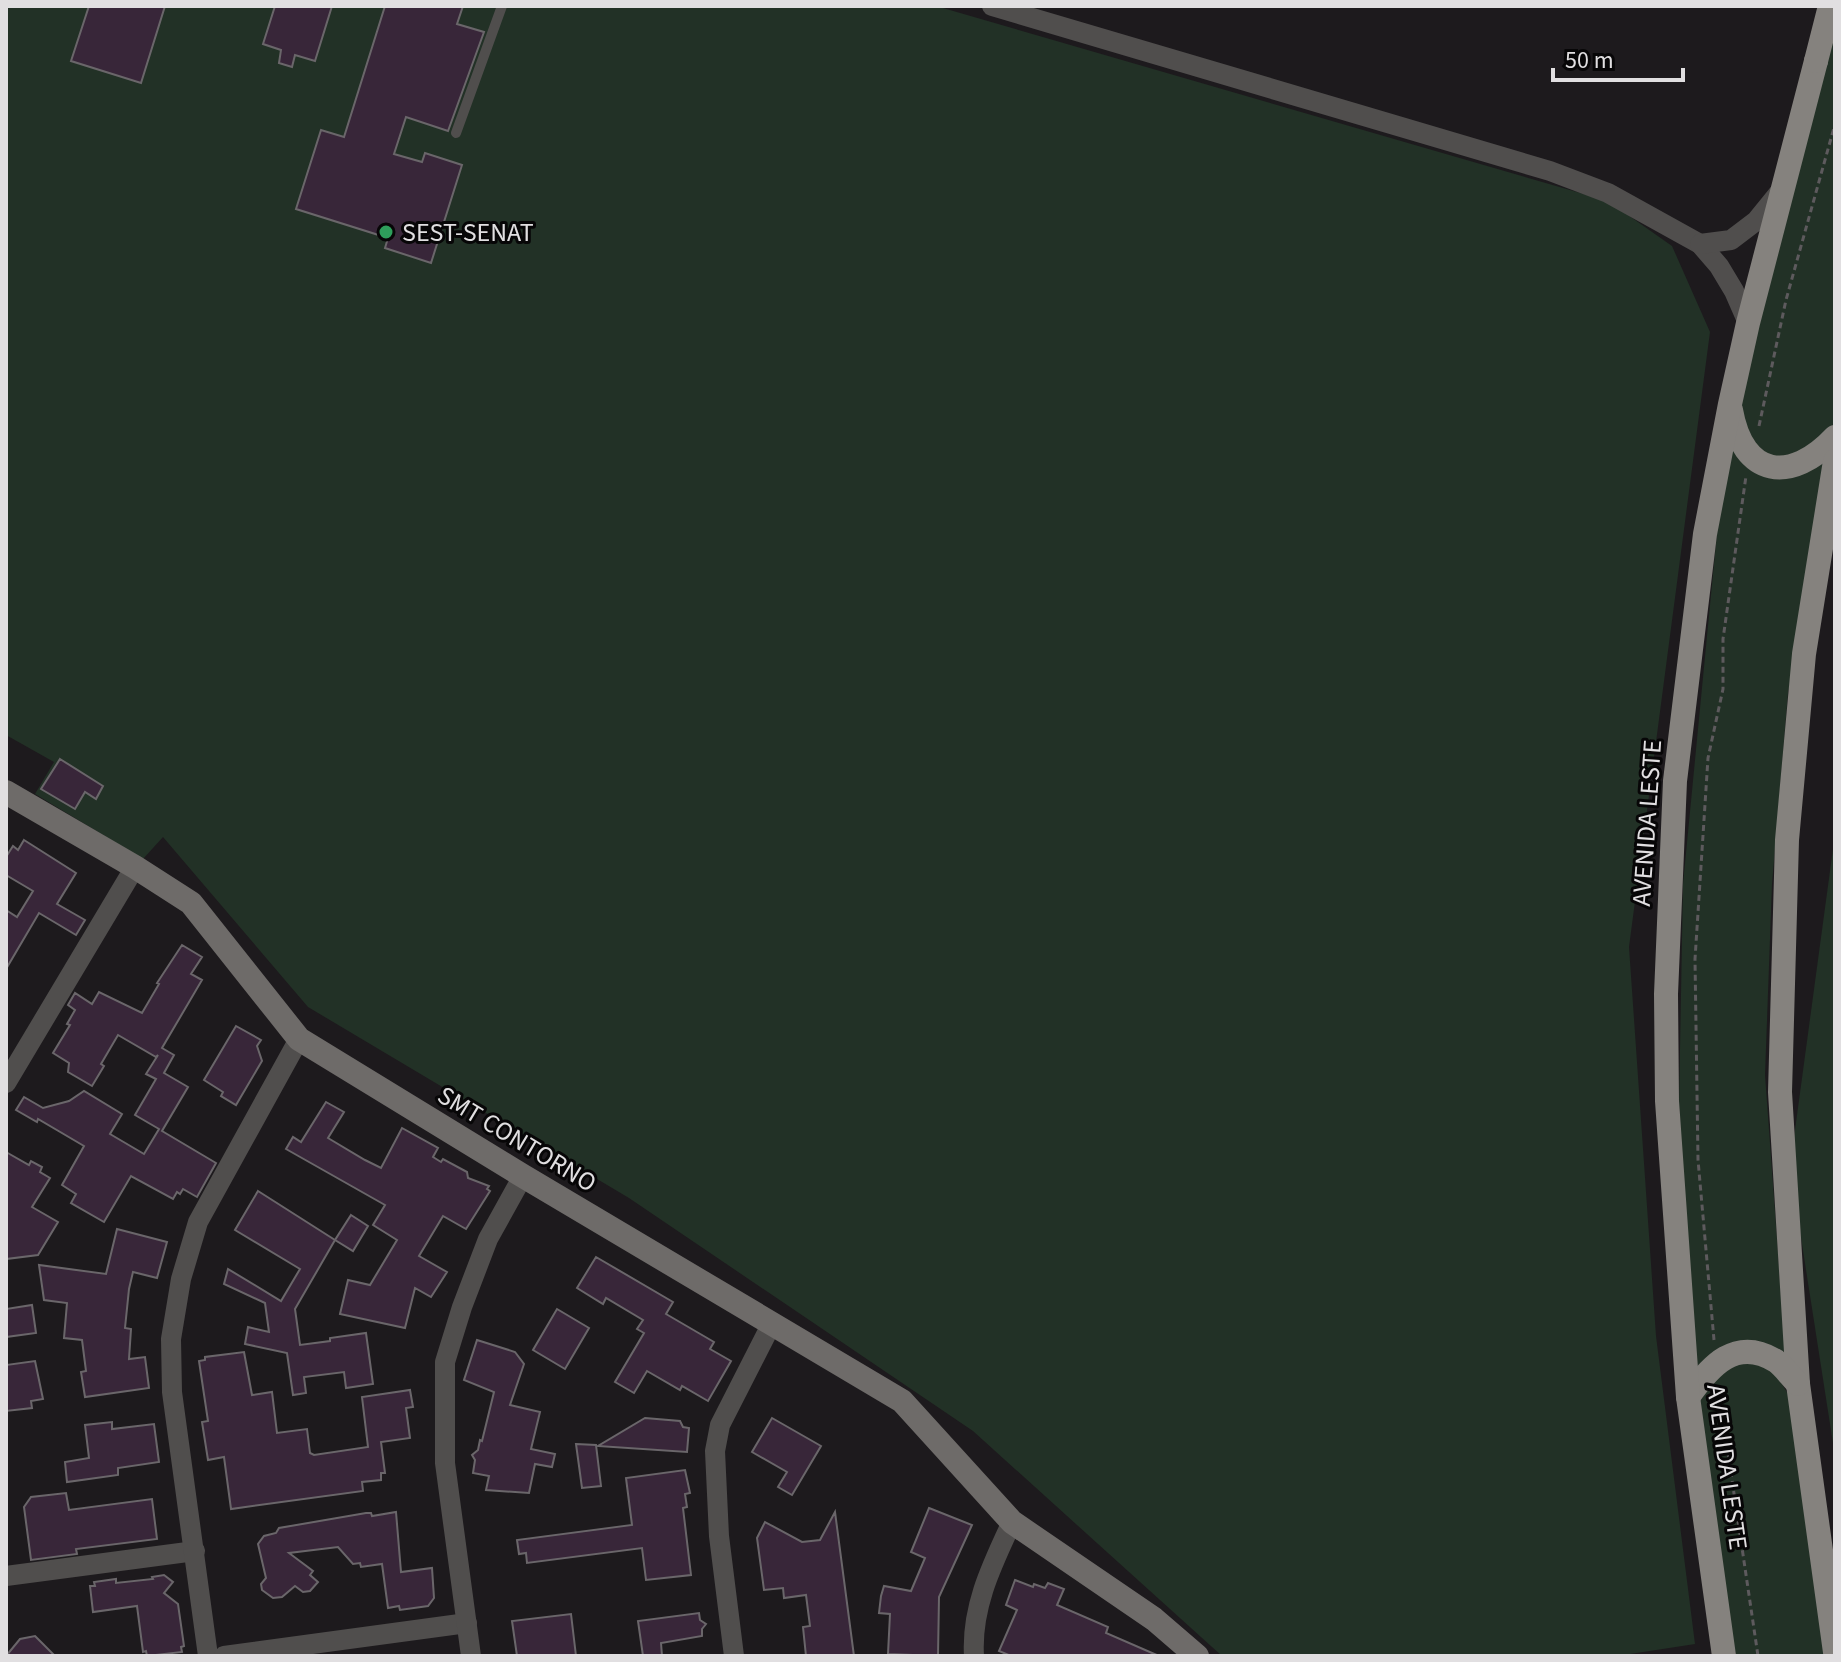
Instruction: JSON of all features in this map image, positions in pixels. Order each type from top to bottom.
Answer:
[{"type":"main road","name":"AVENIDA LESTE","points":[[1724,1656],[1688,1397],[1667,1101],[1666,994],[1675,781],[1705,534],[1730,404],[1830,6]]},
{"type":"main road","points":[[1730,404],[1735,432],[1750,455],[1772,468],[1798,466],[1818,455],[1835,437]]},
{"type":"main road","points":[[1835,461],[1804,654],[1787,840],[1780,1092],[1798,1384],[1835,1652]]},
{"type":"main road","points":[[1688,1397],[1716,1362],[1734,1352],[1756,1353],[1776,1362],[1798,1384]]},
{"type":"street","points":[[992,6],[1550,171],[1608,193],[1700,244],[1719,266],[1748,323]]},
{"type":"street","points":[[1700,244],[1731,240],[1756,221],[1784,186]]},
{"type":"street","name":"SMT CONTORNO","points":[[6,792],[191,903],[299,1039],[902,1401],[1012,1522],[1154,1619],[1197,1656]]},
{"type":"street","points":[[6,1083],[135,867]]},
{"type":"street","points":[[208,1656],[172,1392],[171,1339],[181,1279],[198,1222],[299,1039]]},
{"type":"street","points":[[471,1656],[445,1463],[445,1362],[488,1239],[523,1176]]},
{"type":"street","points":[[734,1656],[719,1536],[715,1451],[720,1425],[772,1323]]},
{"type":"street","points":[[974,1656],[973,1641],[980,1598],[986,1577],[1012,1522]]},
{"type":"street","points":[[6,1576],[195,1551]]},
{"type":"street","points":[[224,1656],[467,1623]]},
{"type":"lane","points":[[456,133],[502,6]]},
{"type":"path","points":[[1758,1656],[1716,1362],[1698,1160],[1695,959],[1708,758],[1723,689],[1723,639],[1750,455],[1786,300],[1835,124]]},
{"type":"green space","points":[[6,6],[936,6],[1608,201],[1672,246],[1710,332],[1629,947],[1656,1336],[1695,1644],[1617,1656],[1222,1656],[973,1431],[629,1198],[308,1007],[163,837],[143,859],[35,794],[54,762],[6,735]]},
{"type":"green space","points":[[1835,6],[1835,420],[1820,453],[1767,465],[1729,403]]},
{"type":"green space","points":[[1729,409],[1751,456],[1822,455],[1835,425],[1835,463],[1788,693],[1772,884],[1765,1075],[1788,1390],[1775,1368],[1749,1351],[1692,1375],[1679,1105],[1683,884]]},
{"type":"green space","points":[[1835,834],[1835,1456],[1790,1167]]},
{"type":"green space","points":[[1721,1354],[1773,1369],[1788,1394],[1825,1656],[1736,1656],[1690,1393]]},
{"type":"building","points":[[89,6],[165,6],[141,83],[71,61]]},
{"type":"building","points":[[275,6],[332,6],[315,61],[295,55],[292,67],[279,63],[281,50],[263,44]]},
{"type":"building","points":[[385,6],[463,6],[457,24],[484,32],[448,131],[406,117],[394,154],[422,162],[425,153],[462,165],[431,263],[385,248],[388,238],[296,209],[321,130],[344,137]]},
{"type":"building","points":[[60,759],[103,786],[96,799],[85,792],[75,809],[41,789]]},
{"type":"building","points":[[24,840],[76,873],[57,904],[85,920],[76,935],[39,913],[6,969],[6,910],[17,917],[33,891],[6,875],[6,857],[13,846],[18,850]]},
{"type":"building","points":[[182,945],[202,957],[191,974],[202,980],[162,1048],[174,1055],[164,1073],[188,1087],[162,1131],[216,1163],[197,1197],[183,1189],[173,1199],[131,1176],[104,1222],[71,1203],[76,1194],[62,1185],[84,1146],[16,1110],[24,1097],[43,1108],[69,1101],[84,1091],[122,1114],[110,1134],[144,1154],[159,1129],[135,1115],[156,1079],[146,1074],[158,1055],[156,1057],[118,1035],[92,1086],[68,1072],[69,1063],[53,1053],[70,1025],[67,1024],[75,1010],[68,1005],[75,993],[92,1004],[99,992],[142,1013]]},
{"type":"building","points":[[236,1026],[261,1040],[257,1046],[262,1061],[236,1105],[204,1080]]},
{"type":"building","points":[[326,1102],[344,1112],[328,1138],[365,1160],[381,1168],[402,1128],[438,1148],[433,1157],[441,1162],[443,1159],[467,1172],[468,1178],[489,1186],[487,1189],[490,1191],[466,1229],[443,1216],[419,1256],[447,1272],[431,1297],[415,1288],[405,1328],[340,1314],[348,1280],[370,1285],[397,1240],[373,1225],[385,1205],[286,1149],[293,1137],[301,1142]]},
{"type":"building","points":[[6,1152],[29,1165],[31,1161],[42,1167],[40,1172],[50,1178],[32,1207],[58,1222],[38,1255],[6,1259]]},
{"type":"building","points":[[258,1191],[335,1240],[295,1309],[300,1345],[366,1333],[373,1384],[346,1388],[344,1372],[304,1377],[306,1393],[293,1395],[287,1353],[245,1344],[248,1327],[269,1332],[265,1303],[224,1284],[228,1269],[281,1301],[300,1269],[235,1230]]},
{"type":"building","points":[[351,1215],[368,1226],[353,1251],[335,1240]]},
{"type":"building","points":[[117,1229],[167,1242],[157,1278],[133,1272],[129,1289],[125,1328],[131,1329],[129,1359],[145,1357],[149,1388],[85,1397],[81,1372],[86,1371],[82,1340],[64,1338],[67,1303],[44,1300],[39,1265],[106,1274]]},
{"type":"building","points":[[596,1257],[673,1302],[666,1314],[714,1342],[710,1349],[731,1361],[708,1401],[682,1386],[680,1390],[647,1371],[634,1393],[615,1382],[644,1333],[637,1329],[643,1320],[606,1298],[603,1304],[577,1288]]},
{"type":"building","points":[[32,1305],[36,1333],[6,1337],[6,1309]]},
{"type":"building","points":[[557,1309],[589,1328],[565,1369],[533,1350]]},
{"type":"building","points":[[477,1340],[515,1352],[524,1364],[510,1405],[540,1412],[531,1449],[555,1454],[552,1467],[535,1464],[529,1493],[486,1490],[489,1476],[473,1473],[475,1460],[472,1455],[482,1441],[494,1392],[464,1380]]},
{"type":"building","points":[[244,1352],[252,1395],[272,1392],[277,1433],[307,1429],[310,1453],[314,1455],[368,1447],[362,1397],[410,1390],[413,1407],[406,1408],[410,1438],[381,1442],[385,1473],[381,1473],[381,1480],[362,1482],[363,1491],[231,1509],[224,1457],[208,1460],[202,1422],[208,1421],[199,1361],[205,1360],[205,1357]]},
{"type":"building","points":[[35,1361],[43,1399],[31,1401],[32,1408],[6,1411],[6,1365]]},
{"type":"building","points":[[645,1418],[680,1421],[683,1427],[689,1428],[687,1452],[598,1446]]},
{"type":"building","points":[[772,1418],[821,1446],[792,1495],[778,1487],[787,1472],[752,1452]]},
{"type":"building","points":[[112,1422],[112,1429],[154,1424],[159,1462],[118,1468],[118,1475],[67,1482],[65,1462],[89,1458],[85,1425]]},
{"type":"building","points":[[576,1444],[596,1445],[601,1486],[582,1488]]},
{"type":"building","points":[[685,1470],[690,1493],[685,1494],[687,1507],[683,1508],[691,1575],[646,1580],[642,1548],[527,1563],[526,1553],[519,1554],[517,1540],[632,1525],[626,1478]]},
{"type":"building","points":[[66,1493],[69,1510],[152,1499],[157,1539],[76,1549],[77,1554],[31,1560],[24,1507],[31,1497]]},
{"type":"building","points":[[929,1508],[972,1525],[939,1597],[938,1656],[888,1654],[890,1614],[879,1613],[881,1596],[884,1586],[911,1591],[925,1558],[911,1552]]},
{"type":"building","points":[[396,1512],[401,1572],[432,1568],[434,1598],[428,1606],[400,1610],[399,1606],[388,1608],[382,1564],[361,1567],[360,1563],[353,1564],[338,1547],[289,1553],[313,1571],[310,1575],[318,1582],[310,1591],[303,1592],[295,1586],[282,1597],[273,1598],[262,1590],[261,1584],[266,1578],[258,1544],[264,1536],[276,1533],[279,1528],[366,1513],[372,1516]]},
{"type":"building","points":[[835,1512],[854,1656],[806,1656],[803,1627],[810,1626],[806,1595],[784,1598],[783,1588],[764,1590],[757,1538],[765,1522],[802,1542],[820,1540]]},
{"type":"building","points":[[164,1575],[173,1582],[164,1593],[178,1604],[184,1646],[181,1647],[182,1652],[147,1656],[146,1651],[143,1652],[137,1606],[93,1612],[90,1586],[95,1586],[94,1582],[116,1579],[116,1583]]},
{"type":"building","points":[[1015,1580],[1033,1587],[1034,1584],[1045,1588],[1048,1583],[1064,1589],[1057,1605],[1108,1627],[1106,1633],[1159,1656],[1011,1656],[999,1651],[1017,1610],[1006,1605]]},
{"type":"building","points":[[699,1613],[700,1620],[706,1624],[702,1636],[661,1643],[662,1656],[643,1656],[638,1621]]},
{"type":"building","points":[[571,1614],[576,1656],[517,1656],[512,1621]]},
{"type":"building","points":[[35,1636],[55,1656],[6,1656],[20,1639]]},
{"type":"railway","points":[[1819,6],[1835,13]]},
{"type":"place","name":"SEST-SENAT","points":[[386,232]]}]
